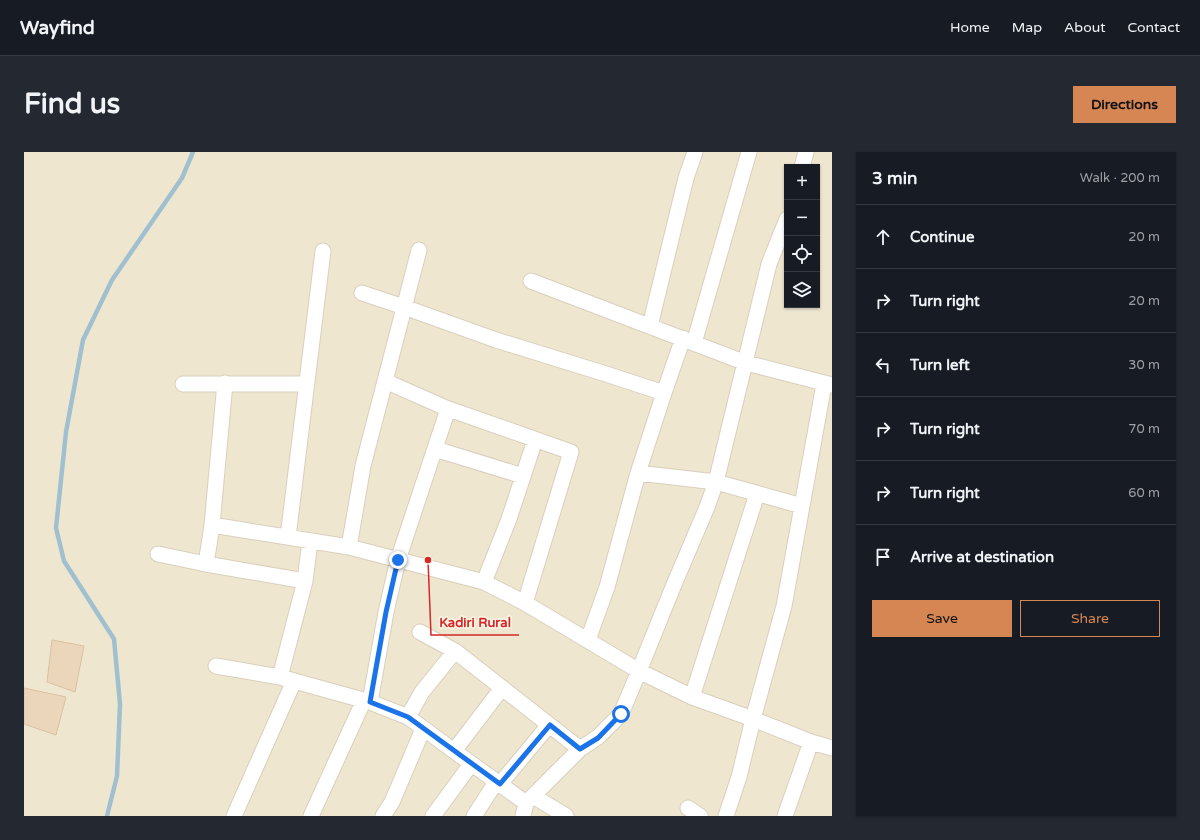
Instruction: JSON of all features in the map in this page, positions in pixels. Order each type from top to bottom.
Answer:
[{"type":"street","points":[[650,326],[686,178],[695,152]]},
{"type":"street","points":[[588,640],[607,588],[638,473],[664,393],[689,341],[749,152]]},
{"type":"street","points":[[803,164],[806,152]]},
{"type":"street","points":[[527,805],[580,749],[598,738],[621,714],[716,482],[769,264],[784,226]]},
{"type":"street","points":[[349,547],[363,466],[419,250]]},
{"type":"street","points":[[288,538],[323,251]]},
{"type":"street","points":[[531,281],[746,363],[828,384],[802,506],[784,606],[740,777],[726,816]]},
{"type":"street","points":[[362,293],[496,340],[664,393]]},
{"type":"street","points":[[385,381],[448,409],[571,452],[525,603]]},
{"type":"street","points":[[206,564],[212,525],[225,383]]},
{"type":"street","points":[[183,384],[306,384]]},
{"type":"street","points":[[311,816],[367,701],[398,560],[448,409]]},
{"type":"street","points":[[484,582],[509,519],[535,440]]},
{"type":"street","points":[[435,449],[523,476]]},
{"type":"street","points":[[638,473],[716,482],[802,506]]},
{"type":"street","points":[[692,697],[757,494]]},
{"type":"street","points":[[212,525],[349,547],[484,582],[525,603],[639,671],[692,697],[754,719],[811,742],[832,748]]},
{"type":"street","points":[[234,816],[287,679],[305,581],[310,541]]},
{"type":"street","points":[[158,554],[305,581]]},
{"type":"street","points":[[420,632],[455,651],[580,749]]},
{"type":"street","points":[[408,717],[422,692],[455,651]]},
{"type":"street","points":[[216,666],[287,679],[367,701],[408,717],[527,805],[566,816]]},
{"type":"street","points":[[454,752],[502,688]]},
{"type":"street","points":[[474,816],[498,783],[550,725]]},
{"type":"street","points":[[383,816],[392,802],[423,729]]},
{"type":"street","points":[[785,816],[811,742]]},
{"type":"street","points":[[433,816],[471,764]]},
{"type":"shaded area","points":[[24,152],[832,152],[832,816],[24,816]]},
{"type":"building","points":[[52,640],[84,646],[75,692],[47,682]]},
{"type":"building","points":[[24,688],[66,697],[56,735],[24,724]]},
{"type":"waterway","points":[[107,816],[117,776],[120,704],[114,639],[64,561],[56,528],[66,432],[83,340],[112,280],[182,178],[193,152]]},
{"type":"place","name":"Kadiri Rural","points":[[428,560]]},
{"type":"route","points":[[398,560],[386,612],[370,702],[408,717],[454,752],[500,784],[550,725],[580,749],[598,738],[621,714]]}]
